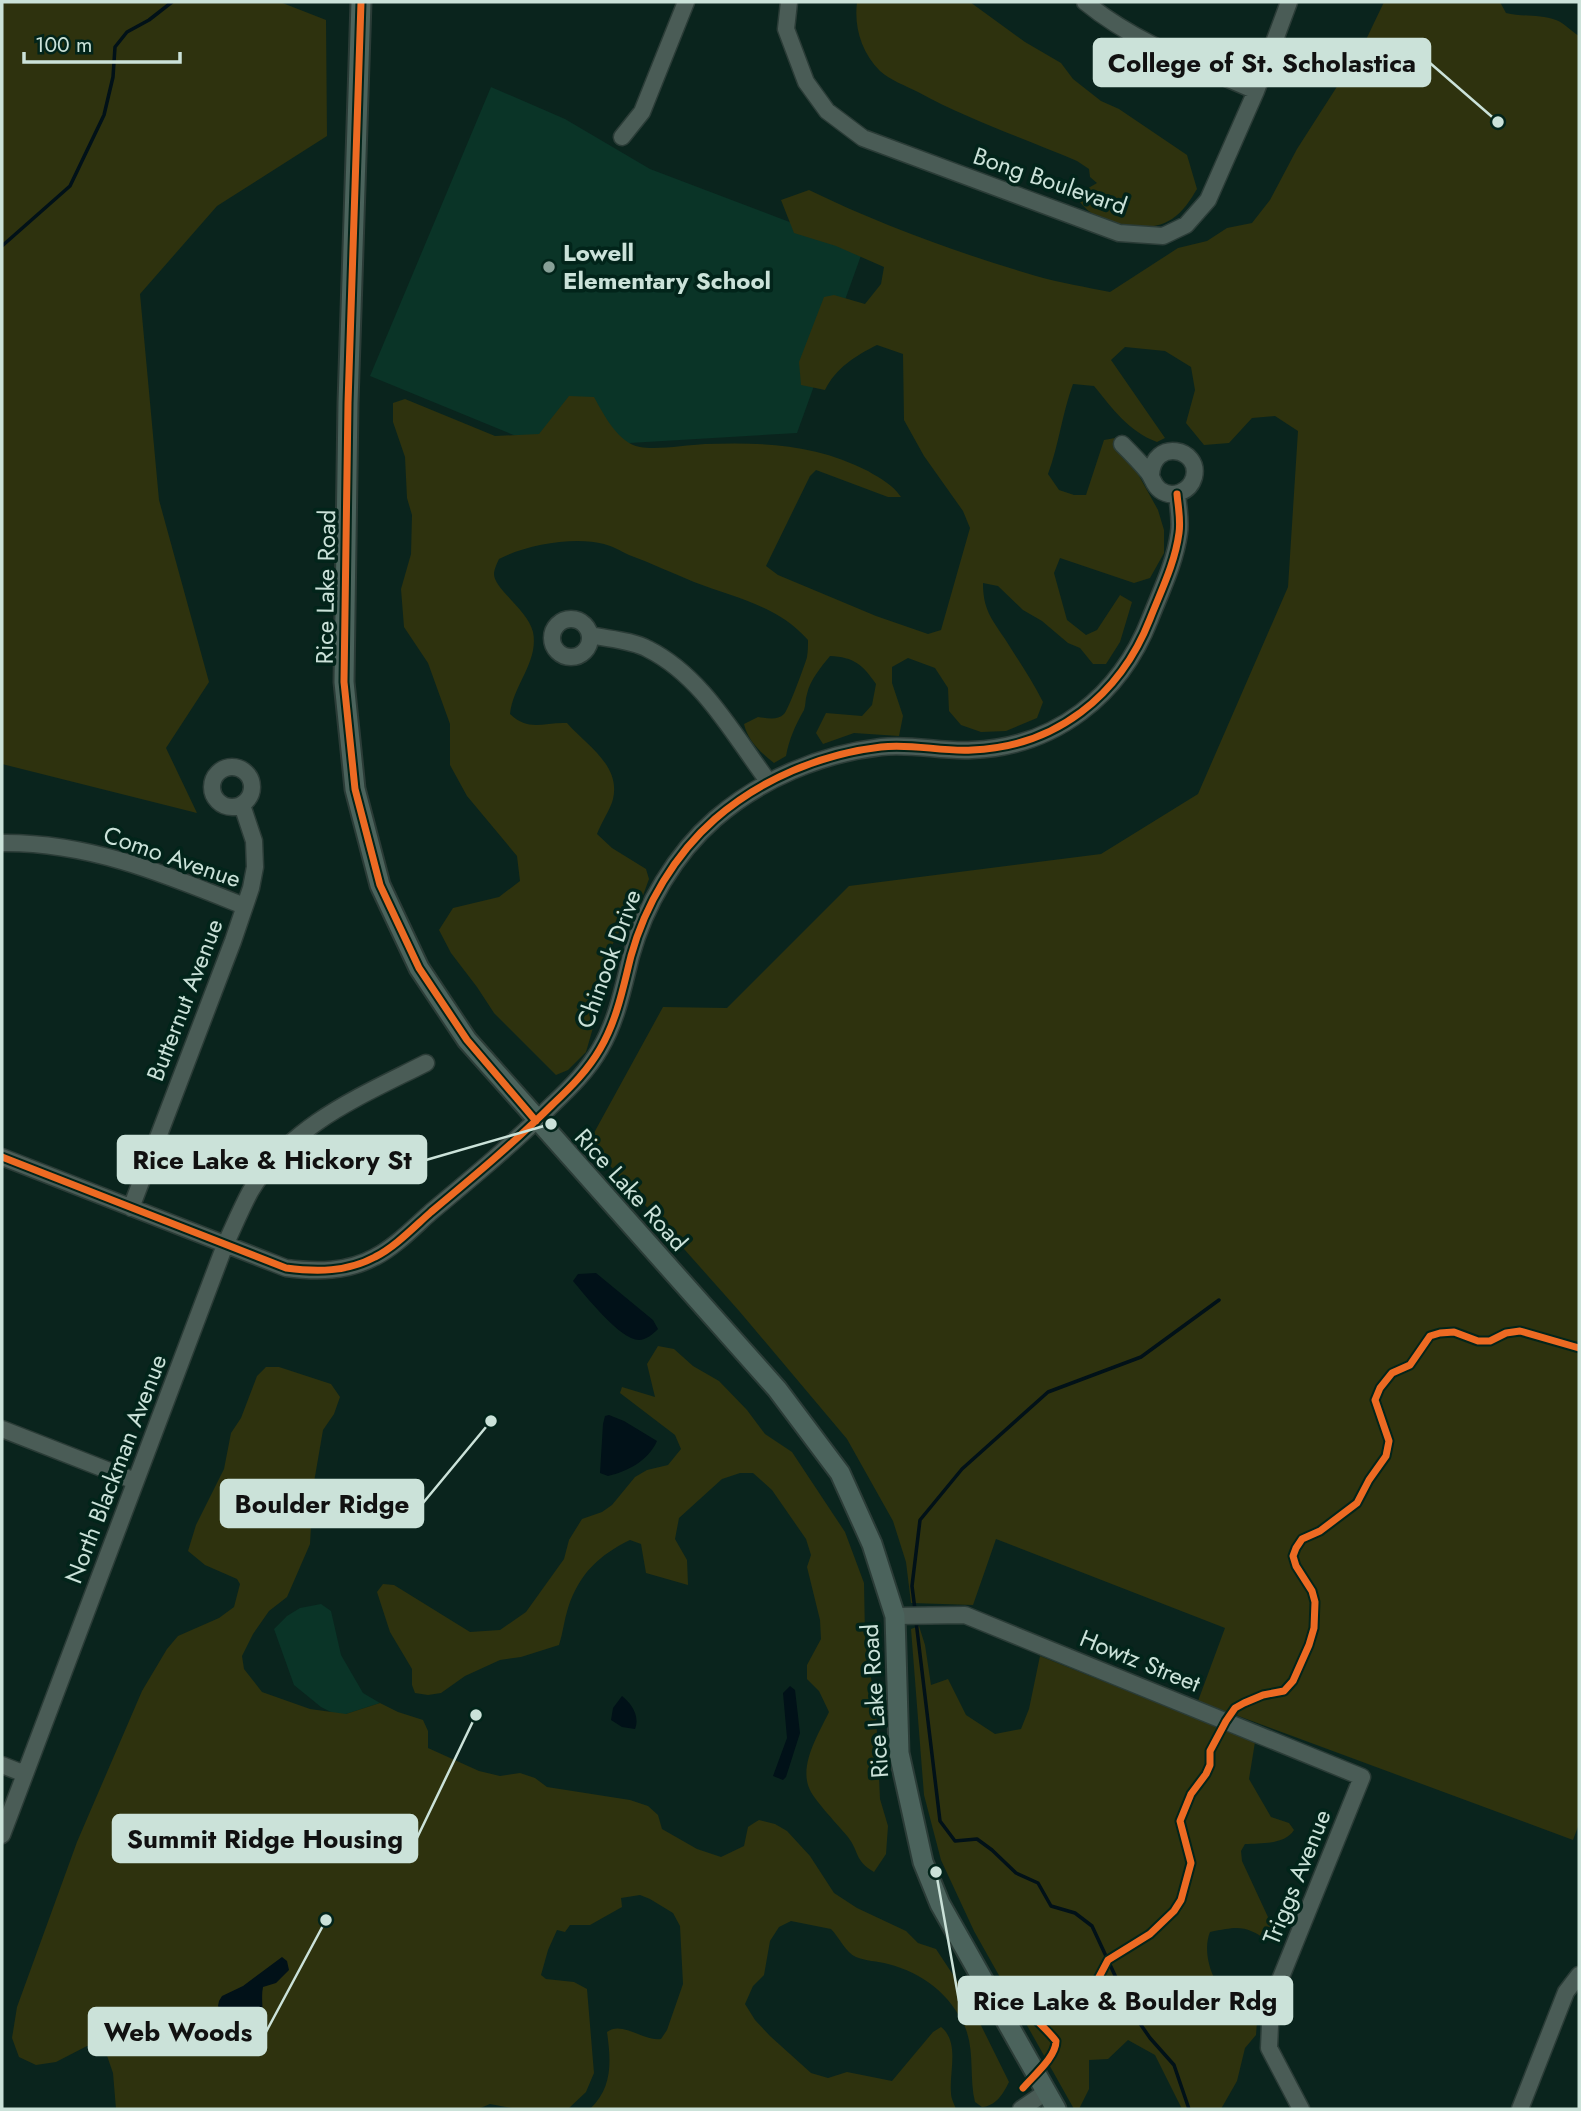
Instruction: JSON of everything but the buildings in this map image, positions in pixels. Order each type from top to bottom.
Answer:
[{"type":"main road","name":"Rice Lake Road","points":[[361,2],[348,403],[344,682],[355,789],[380,885],[418,968],[467,1040],[536,1121],[777,1389],[840,1473],[872,1544],[895,1616],[899,1753],[923,1863],[940,1904],[1056,2109]]},
{"type":"street","points":[[622,137],[642,112],[687,2]]},
{"type":"street","name":"Bong Boulevard","points":[[789,2],[786,29],[806,82],[827,111],[863,138],[1119,233],[1163,236],[1186,225],[1208,200],[1256,91],[1289,2]]},
{"type":"street","points":[[1085,2],[1149,44],[1256,91]]},
{"type":"street","points":[[1122,444],[1151,475],[1157,488],[1170,494],[1177,494],[1189,486],[1195,473],[1191,460],[1186,455],[1180,452],[1165,452],[1154,461],[1151,475]]},
{"type":"street","name":"Chinook Drive","points":[[2,1157],[286,1268],[336,1270],[378,1256],[468,1183],[581,1076],[600,1049],[619,1007],[640,928],[656,895],[677,861],[715,819],[768,781],[837,755],[885,746],[968,751],[1000,748],[1032,740],[1079,716],[1099,699],[1129,663],[1145,633],[1173,559],[1180,530],[1177,494]]},
{"type":"street","points":[[590,635],[646,647],[676,666],[703,692],[768,781]]},
{"type":"street","name":"Butternut Avenue","points":[[131,1208],[244,906],[255,867],[254,841],[242,805]]},
{"type":"street","name":"Como Avenue","points":[[2,844],[38,844],[100,853],[167,875],[244,906]]},
{"type":"street","name":"North Blackman Avenue","points":[[2,1835],[225,1245],[251,1191],[275,1159],[299,1134],[335,1110],[426,1063]]},
{"type":"street","points":[[2,1429],[135,1481]]},
{"type":"street","name":"Howtz Street","points":[[895,1616],[965,1615],[1363,1777]]},
{"type":"street","points":[[2,1765],[25,1774]]},
{"type":"street","name":"Triggs Avenue","points":[[1301,2109],[1269,2048],[1271,2002],[1363,1777]]},
{"type":"street","points":[[1520,2109],[1566,1992],[1579,1975]]},
{"type":"street","points":[[1021,2109],[1046,2092]]},
{"type":"shaded area","points":[[2,2],[280,2],[326,20],[327,136],[217,206],[140,294],[159,500],[209,682],[166,748],[197,813],[2,764]]},
{"type":"shaded area","points":[[857,2],[970,2],[1025,42],[1061,63],[1073,79],[1101,101],[1119,109],[1187,155],[1197,189],[1180,213],[1161,224],[1136,228],[1099,218],[1080,202],[1085,190],[1097,183],[1090,177],[1089,169],[1077,161],[957,111],[880,71],[868,56],[860,39]]},
{"type":"shaded area","points":[[1384,2],[1500,2],[1506,13],[1556,20],[1579,36],[1579,1824],[1573,1840],[1198,1701],[1225,1628],[996,1539],[973,1605],[911,1603],[906,1562],[893,1521],[847,1439],[740,1312],[589,1142],[663,1007],[727,1008],[849,886],[1101,854],[1198,794],[1288,587],[1298,431],[1275,416],[1252,418],[1229,443],[1204,445],[1186,423],[1195,390],[1191,367],[1165,351],[1125,347],[1111,360],[1165,438],[1157,442],[1129,426],[1094,386],[1073,384],[1048,474],[1059,490],[1074,495],[1086,495],[1104,440],[1121,437],[1134,454],[1138,474],[1158,510],[1164,530],[1164,553],[1150,578],[1134,583],[1060,558],[1054,573],[1067,620],[1086,635],[1097,630],[1120,595],[1132,602],[1120,642],[1106,664],[1093,664],[1080,648],[1068,643],[1042,621],[1023,610],[998,586],[983,583],[984,600],[989,613],[1043,702],[1037,718],[1006,731],[981,732],[961,725],[949,711],[948,688],[935,668],[908,658],[892,667],[892,683],[903,716],[899,736],[854,733],[823,744],[816,733],[826,713],[862,716],[872,705],[876,684],[857,663],[830,656],[811,684],[786,756],[774,763],[755,746],[744,724],[758,717],[775,718],[784,714],[807,657],[808,640],[783,618],[755,604],[604,544],[579,541],[550,543],[499,559],[494,572],[495,580],[530,624],[534,643],[510,714],[517,720],[530,724],[567,723],[600,756],[612,776],[614,787],[612,803],[597,834],[612,848],[646,869],[649,879],[641,901],[627,917],[610,949],[586,1052],[568,1070],[556,1075],[494,1013],[451,953],[439,930],[453,908],[499,897],[520,881],[517,856],[467,796],[450,765],[450,724],[428,663],[404,627],[401,589],[411,554],[412,515],[407,498],[405,457],[393,422],[393,403],[405,399],[495,436],[539,434],[569,396],[594,397],[618,434],[640,447],[726,443],[788,447],[829,455],[882,479],[901,497],[888,497],[816,470],[810,476],[766,566],[778,575],[876,616],[928,634],[941,630],[970,528],[963,511],[924,456],[904,420],[903,354],[877,345],[847,363],[825,390],[801,385],[799,362],[824,297],[834,295],[865,304],[881,284],[884,267],[836,246],[794,233],[781,200],[809,190],[892,227],[978,258],[1045,278],[1110,292],[1178,248],[1207,241],[1227,228],[1252,223],[1270,200],[1297,149],[1363,46]]},
{"type":"shaded area","points":[[491,87],[565,119],[650,169],[863,250],[797,433],[545,448],[370,376]]},
{"type":"shaded area","points":[[596,1273],[653,1320],[658,1329],[652,1335],[639,1340],[622,1333],[573,1281],[578,1274]]},
{"type":"shaded area","points":[[658,1346],[674,1349],[693,1366],[719,1381],[747,1410],[765,1434],[792,1452],[845,1532],[864,1583],[865,1636],[876,1712],[880,1799],[888,1826],[886,1854],[874,1872],[860,1860],[848,1837],[813,1795],[807,1781],[806,1771],[811,1750],[829,1712],[819,1691],[807,1679],[807,1665],[821,1639],[820,1620],[807,1567],[811,1555],[806,1539],[772,1490],[753,1473],[740,1473],[722,1479],[679,1518],[675,1539],[687,1560],[688,1585],[646,1573],[641,1544],[630,1540],[609,1552],[584,1575],[568,1608],[559,1645],[521,1657],[500,1660],[465,1676],[441,1693],[415,1693],[412,1669],[390,1632],[377,1592],[383,1584],[394,1585],[470,1632],[500,1630],[526,1612],[564,1559],[569,1540],[582,1519],[602,1512],[612,1505],[635,1477],[647,1470],[668,1465],[681,1449],[675,1435],[620,1393],[622,1387],[655,1397],[647,1364]]},
{"type":"shaded area","points":[[266,1367],[279,1367],[331,1384],[340,1397],[334,1414],[323,1430],[313,1488],[310,1544],[287,1597],[269,1611],[242,1656],[244,1669],[262,1692],[310,1709],[346,1714],[380,1703],[423,1720],[428,1731],[428,1748],[479,1771],[500,1776],[520,1773],[535,1778],[547,1787],[630,1800],[648,1806],[658,1815],[662,1829],[697,1849],[721,1857],[744,1846],[748,1827],[754,1823],[759,1820],[775,1824],[787,1831],[810,1856],[834,1893],[857,1908],[906,1931],[918,1943],[936,1949],[965,1993],[1009,2082],[998,2099],[982,2107],[975,2102],[970,2045],[965,2027],[952,2004],[934,1986],[901,1968],[852,1955],[831,1929],[791,1921],[779,1927],[770,1941],[764,1975],[753,1986],[745,2004],[755,2020],[811,2073],[828,2078],[847,2072],[892,2081],[933,2032],[941,2027],[947,2033],[952,2049],[951,2093],[956,2109],[590,2109],[607,2083],[607,2032],[619,2028],[661,2039],[667,2030],[683,1984],[680,1926],[673,1913],[640,1895],[621,1898],[622,1907],[590,1925],[570,1925],[565,1932],[557,1930],[548,1950],[541,1975],[546,1979],[574,1982],[587,1989],[594,2073],[586,2092],[568,2109],[517,2109],[490,2104],[478,2109],[116,2109],[113,2073],[105,2050],[87,2046],[56,2062],[36,2065],[19,2057],[12,2038],[17,2007],[77,1842],[142,1691],[178,1636],[219,1618],[234,1607],[240,1584],[237,1579],[205,1565],[188,1551],[196,1525],[224,1469],[231,1433],[241,1418],[257,1376]]},
{"type":"shaded area","points":[[609,1415],[657,1441],[637,1464],[608,1476],[600,1473],[603,1424],[605,1416]]},
{"type":"shaded area","points":[[321,1604],[331,1611],[341,1655],[363,1693],[380,1703],[346,1714],[335,1714],[321,1707],[294,1685],[274,1629],[300,1608]]},
{"type":"shaded area","points":[[919,1626],[931,1685],[948,1679],[966,1715],[995,1734],[1021,1729],[1029,1709],[1040,1656],[1255,1742],[1249,1779],[1271,1817],[1289,1823],[1294,1830],[1278,1841],[1245,1844],[1241,1851],[1242,1861],[1274,1930],[1274,1938],[1270,1942],[1242,1928],[1210,1932],[1208,1957],[1217,1984],[1229,1997],[1255,2005],[1257,2021],[1256,2035],[1245,2048],[1237,2081],[1221,2109],[1182,2109],[1155,2055],[1128,2040],[1108,2059],[1089,2060],[1089,2089],[1079,2109],[1074,2109],[974,1931],[941,1860],[924,1795],[911,1629]]},
{"type":"shaded area","points":[[790,1686],[795,1690],[800,1733],[783,1780],[773,1776],[787,1738],[783,1693]]},
{"type":"shaded area","points":[[622,1696],[634,1711],[635,1729],[622,1727],[611,1720],[613,1708]]},
{"type":"shaded area","points":[[282,1957],[287,1961],[289,1970],[276,1983],[263,1987],[263,2021],[260,2030],[236,2027],[224,2017],[218,2006],[222,1996],[243,1986]]},
{"type":"waterway","points":[[2,246],[70,186],[104,115],[113,77],[115,47],[127,32],[149,20],[172,2]]},
{"type":"waterway","points":[[915,1610],[912,1586],[920,1520],[962,1469],[1048,1392],[1141,1357],[1219,1300]]},
{"type":"waterway","points":[[916,1621],[940,1821],[955,1841],[977,1839],[1016,1873],[1038,1883],[1051,1906],[1075,1913],[1092,1926],[1132,2012],[1174,2065],[1189,2109]]},
{"type":"cycle path","points":[[361,2],[348,403],[344,682],[355,789],[380,885],[419,968],[467,1040],[536,1121]]},
{"type":"cycle path","points":[[2,1157],[286,1268],[343,1268],[382,1253],[509,1146],[585,1071],[611,1027],[637,937],[653,899],[687,848],[715,819],[772,780],[814,762],[859,750],[892,746],[949,750],[1002,747],[1057,728],[1081,712],[1102,693],[1121,672],[1137,647],[1167,577],[1179,533],[1177,494]]},
{"type":"cycle path","points":[[1023,2088],[1048,2059],[1056,2041],[1027,2008],[1032,1994],[1046,1991],[1075,1997],[1089,1996],[1108,1960],[1150,1934],[1174,1911],[1181,1900],[1191,1863],[1180,1821],[1191,1794],[1210,1765],[1210,1751],[1235,1708],[1263,1695],[1284,1691],[1293,1681],[1314,1628],[1315,1602],[1293,1556],[1302,1539],[1320,1531],[1357,1503],[1386,1456],[1389,1441],[1375,1400],[1380,1388],[1392,1373],[1410,1365],[1430,1336],[1440,1333],[1454,1332],[1478,1341],[1490,1341],[1506,1333],[1520,1331],[1579,1348]]},
{"type":"place","name":"College of St. Scholastica","points":[[1498,122]]},
{"type":"place","name":"Lowell Elementary School","points":[[549,267]]},
{"type":"place","name":"Rice Lake & Hickory St","points":[[551,1124]]},
{"type":"place","name":"Boulder Ridge","points":[[491,1421]]},
{"type":"place","name":"Summit Ridge Housing","points":[[476,1715]]},
{"type":"place","name":"Rice Lake & Boulder Rdg","points":[[936,1872]]},
{"type":"place","name":"Web Woods","points":[[326,1920]]}]
